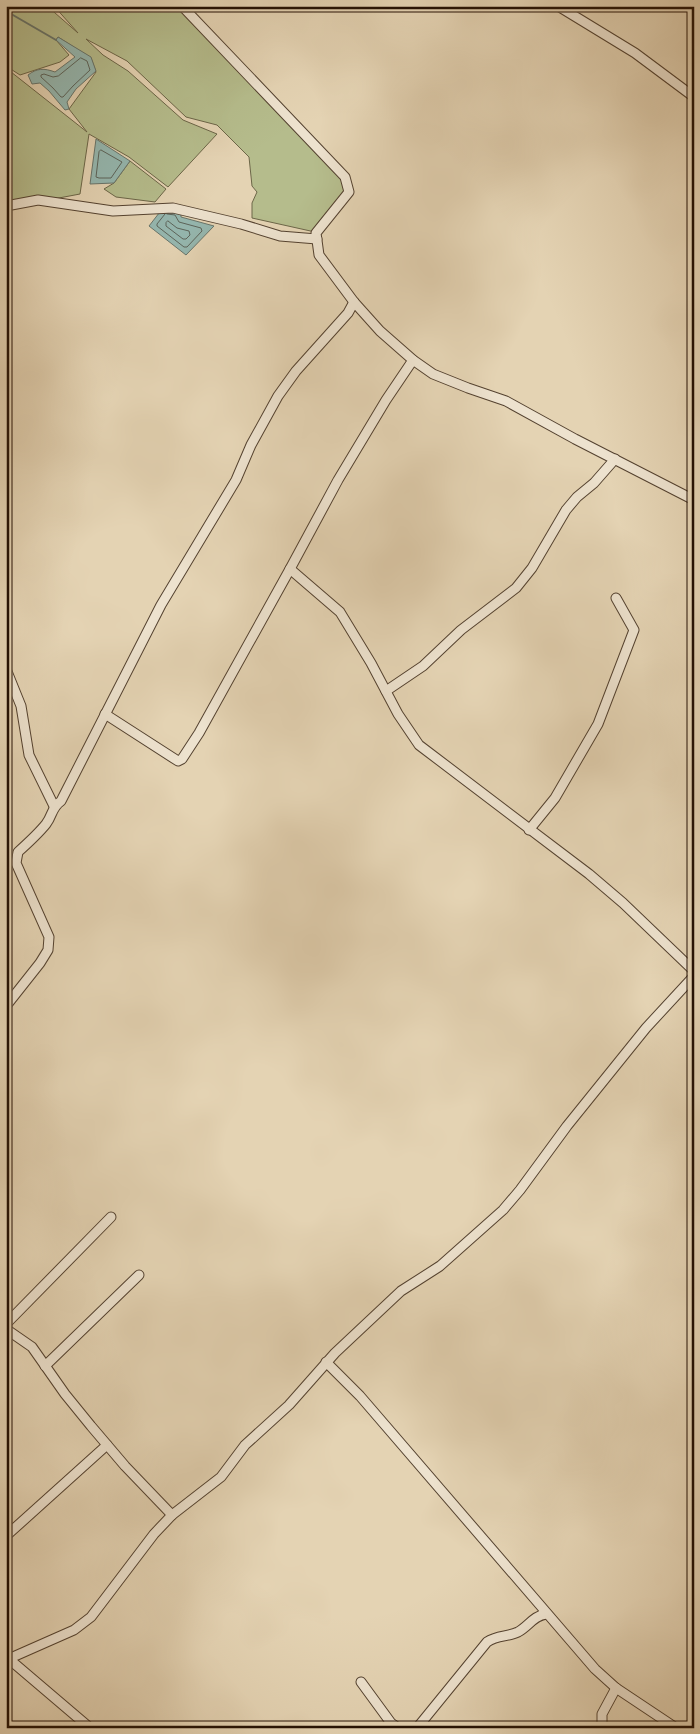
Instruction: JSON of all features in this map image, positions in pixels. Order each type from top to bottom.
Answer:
[{"type":"street","points":[[182,6],[345,177],[349,192],[316,233],[319,255],[354,302],[380,331],[413,360],[433,374],[506,401],[694,500]]},
{"type":"street","points":[[558,6],[635,53],[694,97]]},
{"type":"street","points":[[6,206],[38,200],[113,211],[173,208],[241,224],[280,236],[317,240]]},
{"type":"street","points":[[6,1006],[48,950],[49,937],[16,862],[18,852],[33,840],[48,822],[54,806],[61,801],[161,605],[236,480],[251,444],[278,396],[296,371],[348,313],[354,302]]},
{"type":"street","points":[[105,714],[178,761],[182,759],[200,733],[338,480],[386,400],[413,360]]},
{"type":"street","points":[[386,692],[423,666],[468,624],[516,588],[532,568],[566,510],[615,459]]},
{"type":"street","points":[[290,569],[340,612],[371,662],[398,714],[418,745],[589,874],[623,903],[694,971]]},
{"type":"street","points":[[529,830],[555,798],[598,724],[634,630],[616,598]]},
{"type":"street","points":[[6,669],[21,706],[29,755],[54,806]]},
{"type":"street","points":[[90,1728],[7,1660],[74,1630],[91,1617],[154,1534],[172,1515],[221,1477],[245,1445],[289,1405],[326,1362],[401,1291],[440,1266],[503,1210],[567,1126],[640,1036],[694,976]]},
{"type":"street","points":[[6,1324],[111,1217]]},
{"type":"street","points":[[45,1366],[139,1275]]},
{"type":"street","points":[[6,1329],[32,1347],[64,1394],[125,1466],[172,1515]]},
{"type":"street","points":[[326,1362],[360,1396],[595,1670],[616,1688],[676,1728]]},
{"type":"street","points":[[6,1536],[107,1444]]},
{"type":"street","points":[[417,1728],[487,1642],[493,1638],[518,1632],[532,1619],[546,1614]]},
{"type":"street","points":[[361,1682],[391,1723],[398,1728]]},
{"type":"street","points":[[602,1728],[602,1714],[616,1688]]},
{"type":"green space","points":[[6,6],[47,6],[78,33],[54,6],[182,6],[345,177],[349,192],[315,232],[252,218],[252,203],[257,192],[252,186],[249,157],[217,125],[186,117],[127,61],[86,39],[103,55],[128,71],[183,120],[217,134],[168,187],[129,157],[89,134],[80,194],[6,208],[6,68],[87,132],[69,109],[96,72],[91,58],[58,37],[56,40],[69,55],[60,62],[20,75],[6,66]]},
{"type":"green space","points":[[130,161],[166,189],[155,202],[116,197],[104,189],[114,183]]},
{"type":"water","points":[[58,37],[91,57],[96,71],[76,89],[67,102],[69,109],[65,110],[40,83],[32,84],[28,75],[41,69],[55,72],[75,57],[56,40]]},
{"type":"water","points":[[96,139],[130,161],[114,183],[90,184]]},
{"type":"water","points":[[163,208],[181,210],[181,217],[214,226],[186,255],[149,226]]},
{"type":"waterway","points":[[6,11],[56,40]]}]
